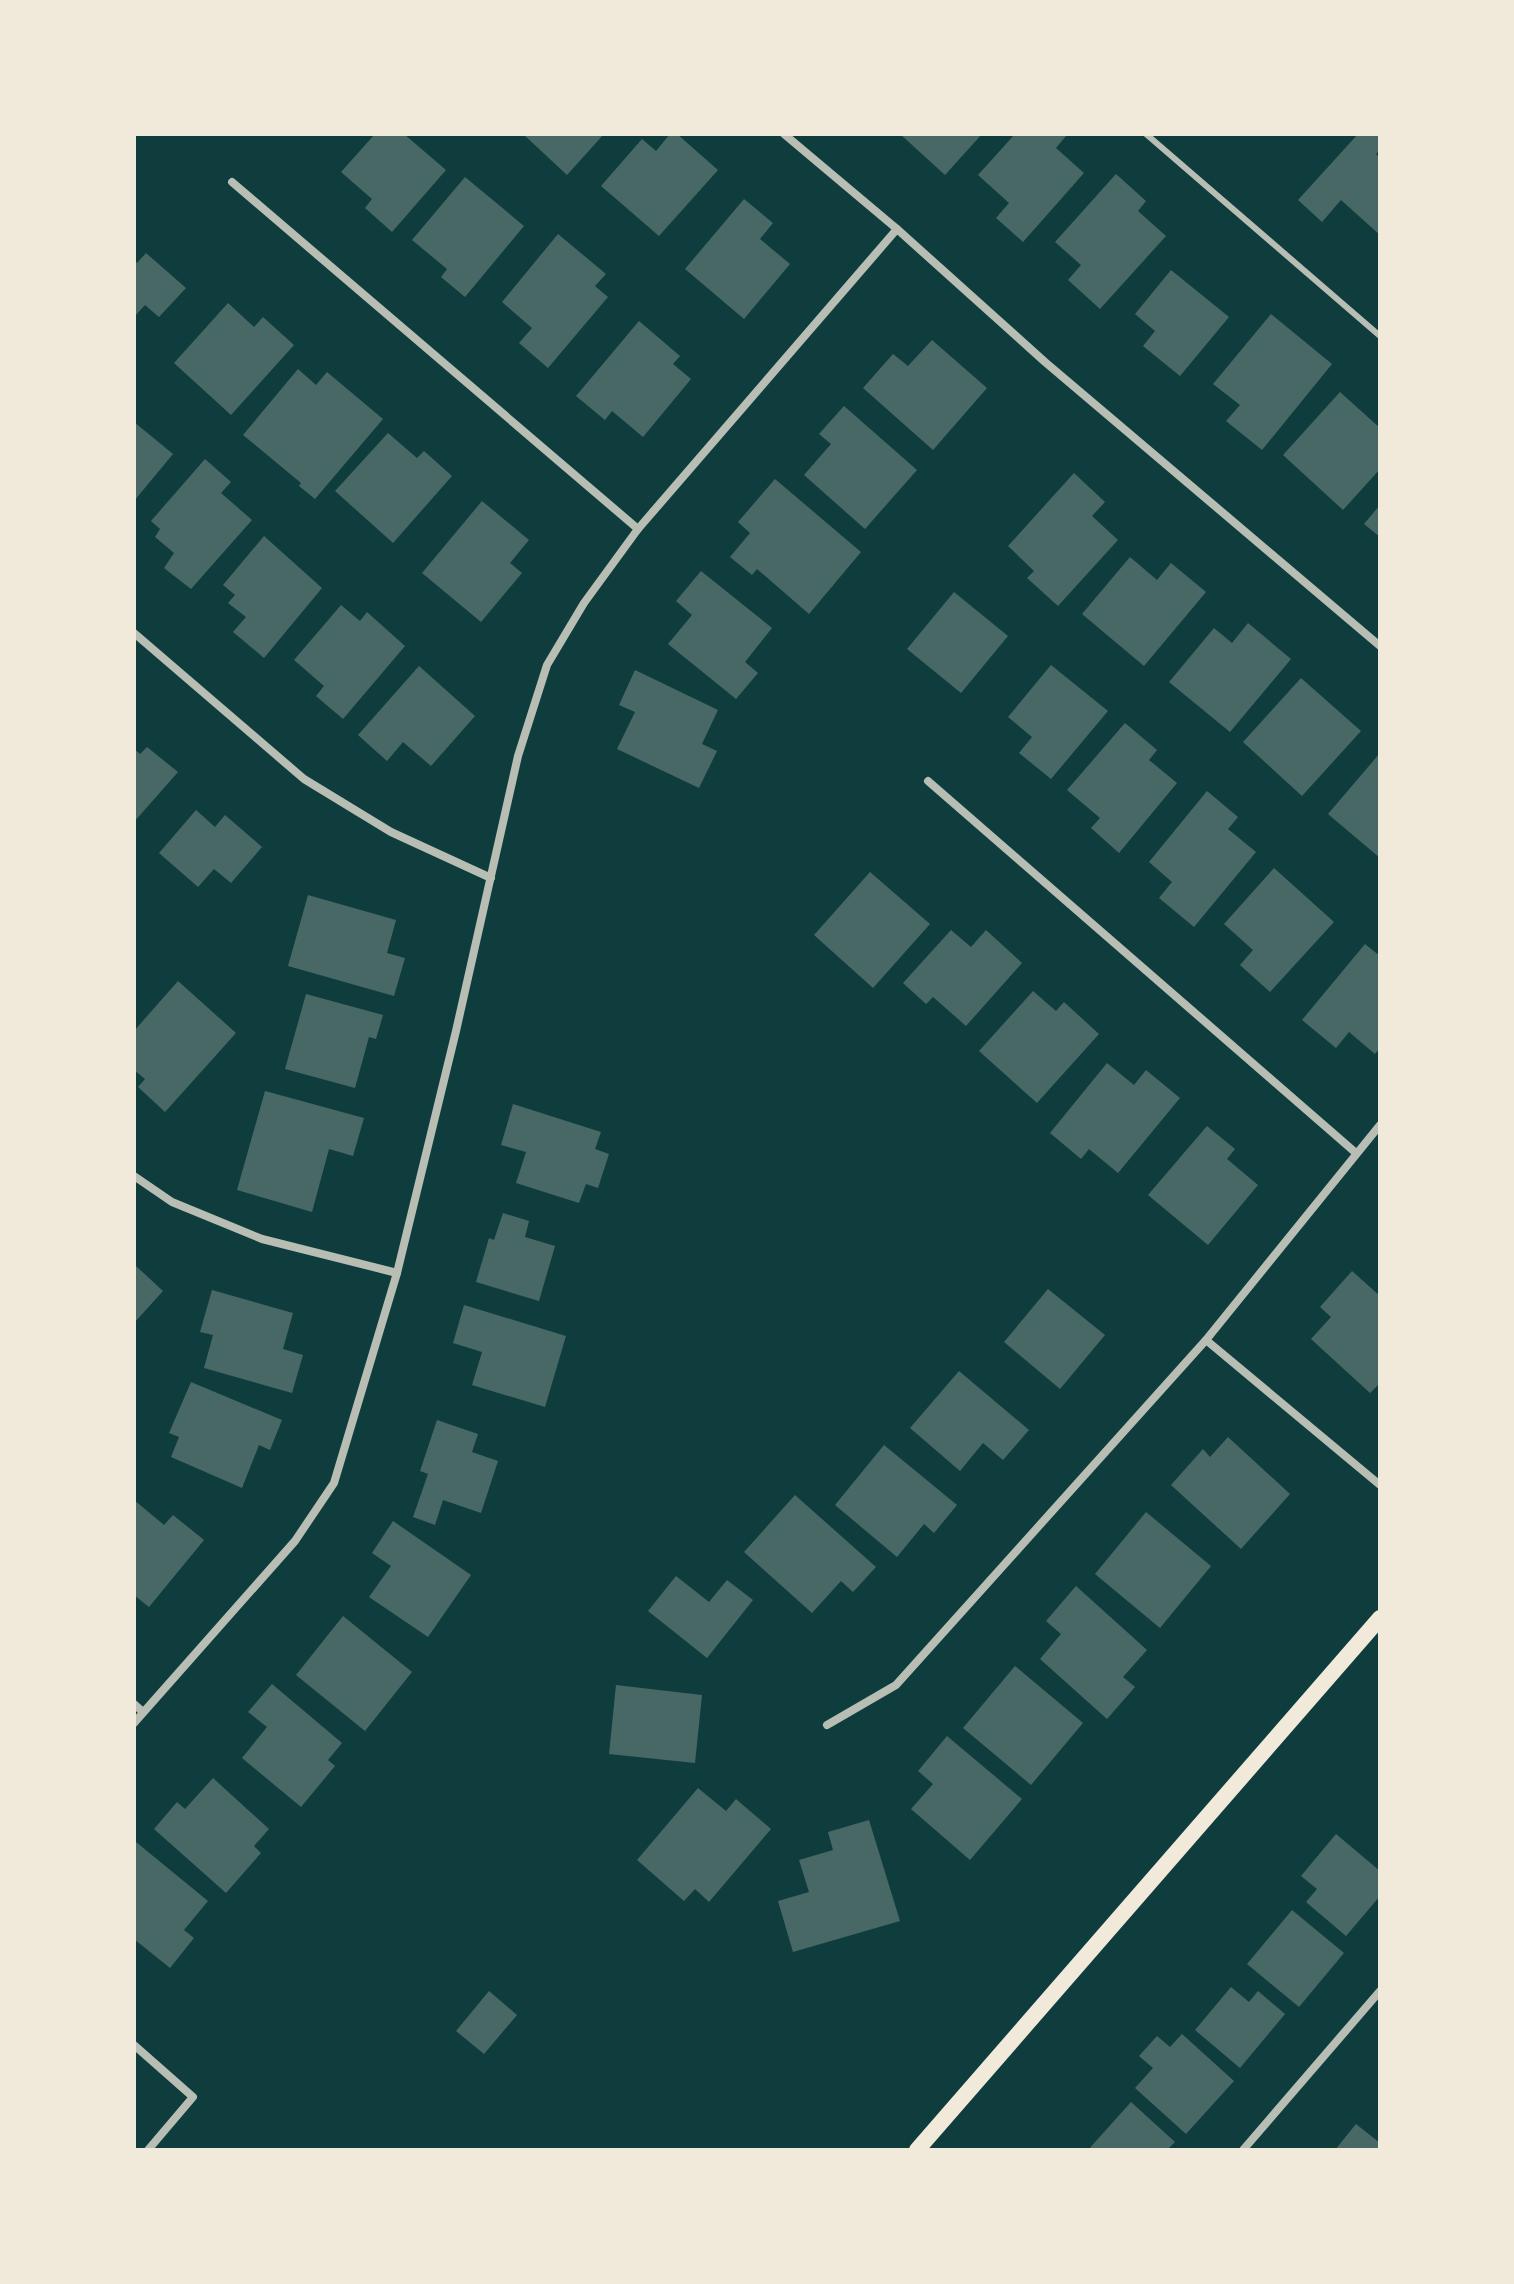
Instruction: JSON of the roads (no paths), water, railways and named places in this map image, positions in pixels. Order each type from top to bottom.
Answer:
[{"type":"main road","points":[[917,2150],[1380,1618]]},
{"type":"street","points":[[784,134],[897,229],[1045,362],[1380,646]]},
{"type":"street","points":[[232,182],[638,529]]},
{"type":"street","points":[[134,1723],[295,1541],[334,1483],[397,1273],[518,756],[547,665],[584,603],[638,529],[897,229]]},
{"type":"street","points":[[134,633],[304,779],[391,832],[491,878]]},
{"type":"street","points":[[928,781],[1356,1153]]},
{"type":"street","points":[[827,1725],[896,1685],[1206,1340],[1380,1125]]},
{"type":"street","points":[[134,1176],[172,1202],[262,1239],[397,1273]]},
{"type":"street","points":[[1206,1340],[1380,1485]]},
{"type":"street","points":[[134,1704],[143,1712]]},
{"type":"street","points":[[1243,2150],[1380,1991]]},
{"type":"street","points":[[134,2045],[193,2097],[148,2150]]},
{"type":"lane","points":[[1146,134],[1380,336]]}]
